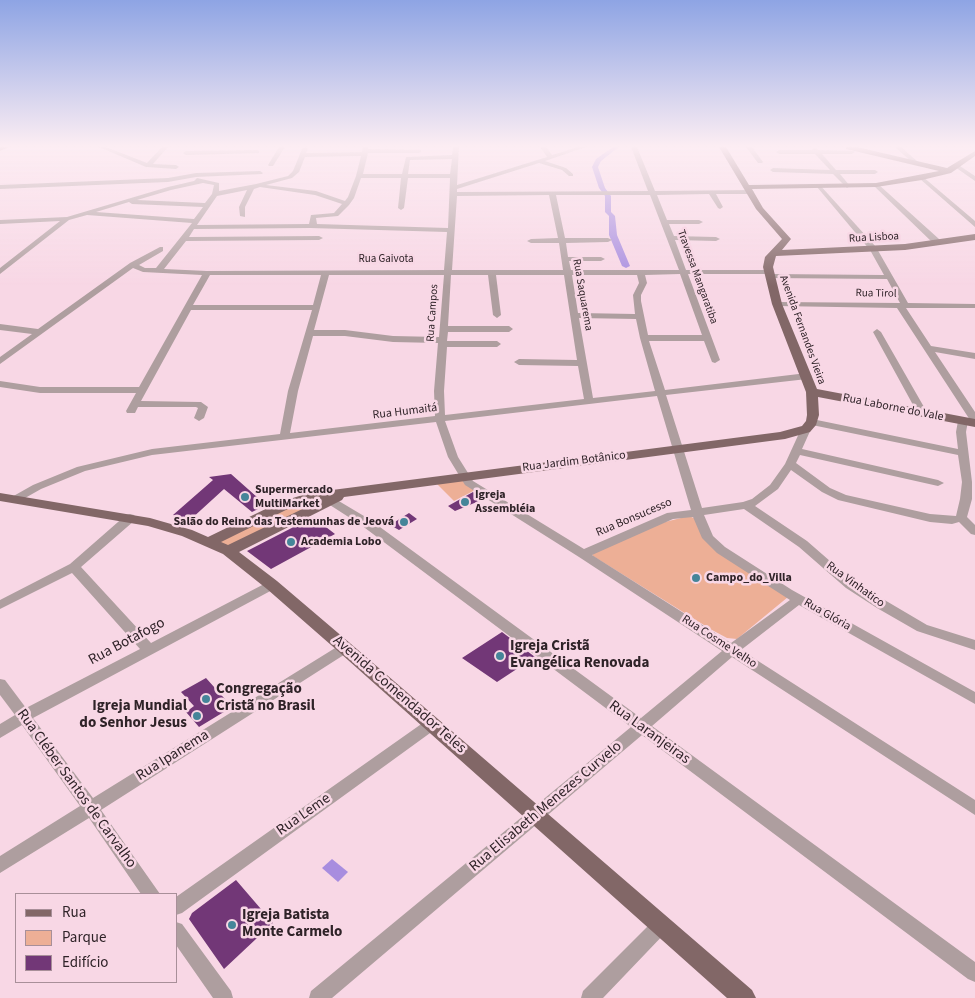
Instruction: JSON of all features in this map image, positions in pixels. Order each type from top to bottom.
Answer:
[{"type":"main road","name":"Avenida Fernandes Vieira","points":[[751,194],[760,209],[786,236],[786,242],[773,253],[768,264],[769,274],[777,304],[812,392],[809,426]]},
{"type":"main road","name":"Rua Lisboa","points":[[773,253],[919,246],[936,241],[972,239]]},
{"type":"main road","name":"Rua Laborne do Vale","points":[[812,392],[971,422]]},
{"type":"main road","name":"Rua Jardim Botânico","points":[[208,542],[285,505],[309,497],[332,497],[465,476],[780,436],[809,426]]},
{"type":"main road","name":"Rua Jardim Botânico","points":[[228,551],[332,497]]},
{"type":"main road","name":"Avenida Comendador Teles","points":[[7,499],[130,518],[168,527],[228,551],[272,585],[345,648],[662,924],[744,998]]},
{"type":"street","points":[[0,222],[67,219],[152,194]]},
{"type":"street","points":[[158,270],[184,239],[215,194]]},
{"type":"street","points":[[243,216],[242,207],[250,194]]},
{"type":"street","points":[[318,194],[346,204]]},
{"type":"street","points":[[313,227],[313,216],[336,215],[353,194]]},
{"type":"street","points":[[400,208],[403,194]]},
{"type":"street","name":"Rua Campos","points":[[454,194],[439,391],[440,420],[453,457],[465,476]]},
{"type":"street","name":"Rua Saquarema","points":[[552,194],[589,402]]},
{"type":"street","points":[[634,194],[678,194]]},
{"type":"street","name":"Travessa Mangaratiba","points":[[652,194],[665,222],[715,360]]},
{"type":"street","points":[[712,194],[720,208]]},
{"type":"street","points":[[825,194],[873,249],[890,277],[903,306],[971,422],[961,432],[971,482],[961,518]]},
{"type":"street","points":[[885,194],[936,241]]},
{"type":"street","points":[[940,194],[975,225]]},
{"type":"street","points":[[122,201],[207,205]]},
{"type":"street","points":[[84,213],[194,224],[450,230]]},
{"type":"street","points":[[0,272],[67,219]]},
{"type":"street","points":[[665,222],[699,222]]},
{"type":"street","points":[[184,239],[319,238]]},
{"type":"street","points":[[671,238],[716,239]]},
{"type":"street","points":[[531,241],[608,240]]},
{"type":"street","points":[[0,361],[133,265],[160,249]]},
{"type":"street","points":[[564,259],[601,258]]},
{"type":"street","name":"Rua Gaivota","points":[[133,265],[143,270],[208,273],[636,271],[890,277]]},
{"type":"street","points":[[636,271],[643,283],[638,295],[639,317],[644,338],[697,512]]},
{"type":"street","points":[[492,272],[497,315]]},
{"type":"street","points":[[199,418],[203,407],[198,404],[133,407],[208,273]]},
{"type":"street","points":[[284,438],[293,391],[326,273]]},
{"type":"street","name":"Rua Tirol","points":[[777,304],[975,306]]},
{"type":"street","points":[[188,308],[316,307]]},
{"type":"street","points":[[575,315],[639,317]]},
{"type":"street","points":[[0,327],[40,332]]},
{"type":"street","points":[[444,329],[508,329]]},
{"type":"street","points":[[877,332],[924,414]]},
{"type":"street","points":[[308,333],[345,333],[393,340],[497,344]]},
{"type":"street","points":[[644,338],[707,338]]},
{"type":"street","points":[[927,348],[975,356]]},
{"type":"street","points":[[519,362],[582,363]]},
{"type":"street","name":"Rua Humaitá","points":[[7,499],[58,478],[102,463],[168,450],[807,376]]},
{"type":"street","points":[[0,384],[40,390],[143,390]]},
{"type":"street","points":[[809,426],[964,453]]},
{"type":"street","name":"Rua Bonsucesso","points":[[583,554],[663,518],[678,514],[746,505],[756,501],[774,487],[790,464],[809,426]]},
{"type":"street","points":[[797,451],[938,483]]},
{"type":"street","points":[[790,464],[826,490],[842,498],[930,518],[952,520],[961,518]]},
{"type":"street","name":"Rua Cosme Velho","points":[[465,476],[473,486],[583,554],[975,808]]},
{"type":"street","name":"Rua Laranjeiras","points":[[332,497],[640,727],[975,973]]},
{"type":"street","name":"Rua Vinhatico","points":[[746,505],[803,544],[850,584],[882,605],[922,628],[975,645]]},
{"type":"street","name":"Rua Glória","points":[[697,512],[704,532],[713,543],[799,599],[975,699]]},
{"type":"street","points":[[0,605],[74,567],[130,518]]},
{"type":"street","points":[[961,518],[975,531]]},
{"type":"street","points":[[74,567],[148,649]]},
{"type":"street","name":"Rua Botafogo","points":[[0,732],[24,716],[272,585]]},
{"type":"street","name":"Rua Elisabeth Menezes Curvelo","points":[[318,998],[732,650],[799,599]]},
{"type":"street","name":"Rua Ipanema","points":[[0,865],[345,648]]},
{"type":"street","name":"Rua Cléber Santos de Carvalho","points":[[0,684],[150,893]]},
{"type":"street","name":"Rua Leme","points":[[178,906],[432,724]]},
{"type":"street","points":[[590,998],[662,924]]},
{"type":"street","points":[[178,933],[224,998]]},
{"type":"green space","points":[[457,477],[481,487],[454,501],[434,481]]},
{"type":"green space","points":[[317,500],[319,502],[243,548],[220,544],[220,538],[303,501]]},
{"type":"green space","name":"Campo_do_Villa","points":[[689,516],[696,519],[712,540],[788,597],[737,639],[727,638],[712,630],[592,554],[661,523]]},
{"type":"shaded area","points":[[332,859],[348,872],[338,882],[322,868]]},
{"type":"building","name":"Supermercado MultiMarket","points":[[231,474],[266,505],[252,512],[224,489],[190,520],[173,515],[213,480],[209,477]]},
{"type":"building","name":"Igreja Assembléia","points":[[473,492],[484,499],[455,511],[448,506]]},
{"type":"building","name":"Salão do Reino das Testemunhas de Jeová","points":[[409,513],[417,519],[399,530],[390,525]]},
{"type":"building","name":"Academia Lobo","points":[[313,517],[335,534],[271,569],[247,551]]},
{"type":"building","name":"Igreja Cristã Evangélica Renovada","points":[[502,632],[535,657],[497,682],[462,658]]},
{"type":"building","name":"Congregação Cristã no Brasil","points":[[206,678],[232,707],[199,727],[186,712],[194,706],[181,692]]},
{"type":"building","name":"Igreja Batista Monte Carmelo","points":[[236,880],[273,923],[224,969],[189,919],[192,913]]},
{"type":"waterway","points":[[606,194],[608,196],[608,212],[612,216],[613,235],[626,266]]},
{"type":"place","name":"Supermercado MultiMarket","points":[[245,497]]},
{"type":"place","name":"Igreja Assembléia","points":[[465,502]]},
{"type":"place","name":"Salão do Reino das Testemunhas de Jeová","points":[[404,522]]},
{"type":"place","name":"Academia Lobo","points":[[291,542]]},
{"type":"place","name":"Campo_do_Villa","points":[[696,578]]},
{"type":"place","name":"Igreja Cristã Evangélica Renovada","points":[[500,656]]},
{"type":"place","name":"Congregação Cristã no Brasil","points":[[206,699]]},
{"type":"place","name":"Igreja Mundial do Senhor Jesus","points":[[197,716]]},
{"type":"place","name":"Igreja Batista Monte Carmelo","points":[[232,925]]}]
